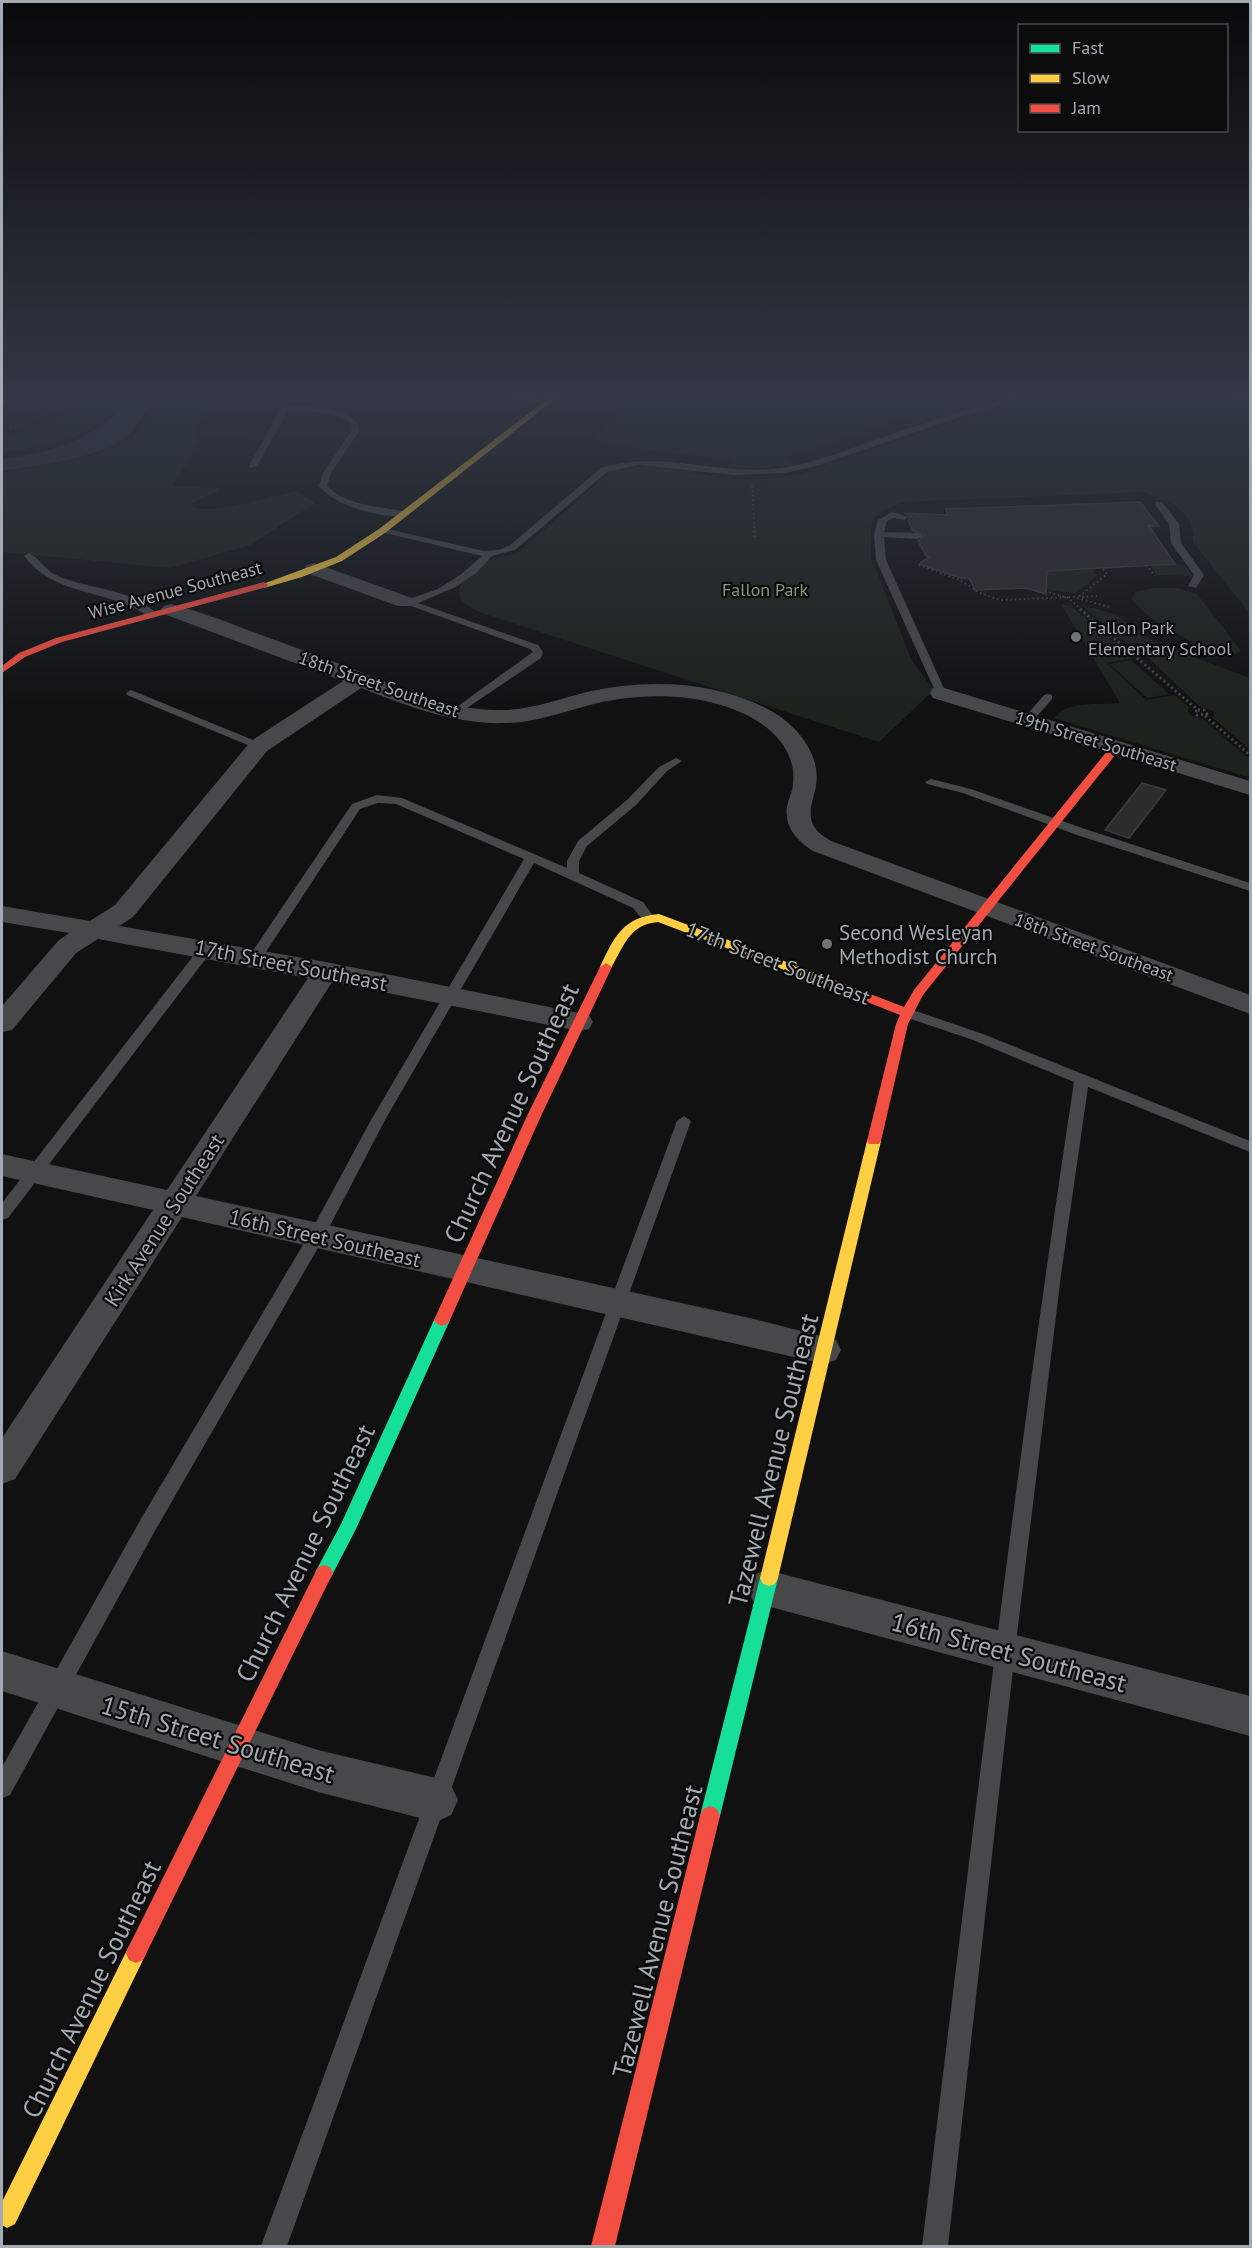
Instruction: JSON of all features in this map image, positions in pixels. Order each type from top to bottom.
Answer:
[{"type":"street","name":"Wise Avenue Southeast","points":[[2,670],[22,655],[40,647],[314,569],[348,554],[425,498]]},
{"type":"street","points":[[314,569],[405,602]]},
{"type":"street","name":"18th Street Southeast","points":[[162,612],[455,713],[496,718],[514,717],[535,714],[590,698],[649,691],[688,692],[735,703],[755,711],[781,728],[803,757],[807,772],[798,808],[799,819],[809,837],[835,852],[1251,1005]]},
{"type":"street","points":[[2,1023],[68,947],[78,938],[97,930],[124,911],[259,746],[360,679]]},
{"type":"street","name":"19th Street Southeast","points":[[941,693],[1251,788]]},
{"type":"street","name":"Tazewell Avenue Southeast","points":[[603,2247],[767,1588],[902,1024],[918,993],[1116,747]]},
{"type":"street","name":"17th Street Southeast","points":[[2,914],[326,971],[579,1022]]},
{"type":"street","name":"17th Street Southeast","points":[[648,917],[666,919],[907,1013]]},
{"type":"street","name":"Church Avenue Southeast","points":[[7,2216],[236,1747],[347,1529],[579,1022],[622,935],[630,923],[648,917]]},
{"type":"street","name":"Kirk Avenue Southeast","points":[[2,1468],[326,971]]},
{"type":"street","name":"16th Street Southeast","points":[[2,1165],[824,1350]]},
{"type":"street","name":"16th Street Southeast","points":[[767,1588],[1251,1716]]},
{"type":"street","name":"15th Street Southeast","points":[[2,1671],[236,1747],[318,1771],[436,1800]]},
{"type":"lane","points":[[337,498],[404,514]]},
{"type":"lane","points":[[382,531],[489,554],[512,549],[571,498]]},
{"type":"lane","points":[[1159,504],[1174,524],[1176,543],[1198,575],[1193,586]]},
{"type":"lane","points":[[904,517],[886,516],[883,520],[879,534],[881,560],[941,693]]},
{"type":"lane","points":[[879,534],[918,536]]},
{"type":"lane","points":[[405,602],[435,596],[489,554]]},
{"type":"lane","points":[[29,556],[33,564],[41,570],[83,587],[134,601],[162,612]]},
{"type":"lane","points":[[405,602],[534,647],[538,652],[537,656],[455,713]]},
{"type":"lane","points":[[130,693],[259,746]]},
{"type":"lane","points":[[1028,720],[1048,697]]},
{"type":"lane","points":[[573,875],[573,861],[582,844],[632,802],[663,769],[676,761]]},
{"type":"lane","points":[[931,782],[967,791],[1056,823],[1251,887]]},
{"type":"lane","points":[[255,958],[356,807],[364,802],[377,799],[398,801],[531,856],[638,905],[648,917]]},
{"type":"lane","points":[[2,1787],[149,1523],[316,1237],[378,1120],[531,856]]},
{"type":"lane","points":[[2,1214],[206,949]]},
{"type":"lane","points":[[907,1013],[978,1037],[1251,1147]]},
{"type":"lane","points":[[935,2247],[1005,1652],[1053,1275],[1083,1079]]},
{"type":"lane","points":[[274,2247],[684,1121]]},
{"type":"path","points":[[752,498],[755,540]]},
{"type":"path","points":[[1146,564],[1155,576]]},
{"type":"path","points":[[919,565],[960,580],[980,593],[995,599],[1014,601],[1099,596]]},
{"type":"path","points":[[1077,598],[1107,574],[1103,569]]},
{"type":"path","points":[[1045,591],[1068,598],[1198,710],[1196,714],[1205,716],[1251,755]]},
{"type":"path","points":[[1077,598],[1108,607]]},
{"type":"green space","points":[[2,498],[203,498],[192,503],[192,506],[201,509],[227,507],[268,498],[307,498],[315,503],[250,545],[170,568],[2,552]]},
{"type":"green space","name":"Fallon Park","points":[[581,498],[1001,498],[903,502],[882,511],[874,518],[871,529],[871,557],[911,659],[934,690],[879,742],[485,614],[464,603],[459,593],[465,580],[492,559],[519,552]]},
{"type":"green space","name":"Fallon Park","points":[[1159,498],[1250,498],[1250,614],[1193,542],[1192,531],[1185,514]]},
{"type":"green space","points":[[1183,564],[1193,576],[1156,575],[1150,565]]},
{"type":"green space","points":[[1092,570],[1097,576],[1075,593],[1048,590],[1029,572]]},
{"type":"green space","points":[[1155,588],[1178,588],[1197,594],[1241,651],[1236,654],[1211,649],[1180,636],[1150,617],[1132,599],[1135,592]]},
{"type":"green space","points":[[1061,604],[1071,606],[1121,648],[1118,651],[1120,654],[1133,658],[1107,663],[1146,700],[1175,695],[1190,708],[1188,711],[1190,715],[1203,719],[1250,760],[1250,778],[1054,718],[1060,712],[1076,706],[1120,703]]},
{"type":"green space","points":[[1080,604],[1117,615],[1154,642],[1250,678],[1250,750],[1213,718],[1215,714],[1213,711],[1199,706],[1146,656],[1142,657],[1144,653],[1142,650],[1130,646]]},
{"type":"green space","points":[[1131,660],[1169,694],[1147,698],[1109,664]]},
{"type":"building","points":[[1140,502],[1159,526],[1149,526],[1175,564],[1047,571],[1046,594],[1025,588],[975,590],[969,578],[961,578],[919,564],[929,557],[926,556],[918,541],[925,535],[913,531],[908,520],[911,516],[904,513],[948,515],[945,509]]},
{"type":"building","points":[[1142,783],[1166,790],[1129,838],[1105,830]]},
{"type":"traffic: fast","points":[[324,1573],[347,1529],[442,1320]]},
{"type":"traffic: fast","points":[[710,1816],[769,1578]]},
{"type":"traffic: slow","points":[[264,585],[299,575],[339,559],[382,531],[425,498]]},
{"type":"traffic: slow","points":[[606,967],[620,940],[631,926],[648,919],[659,918],[833,984]]},
{"type":"traffic: slow","points":[[769,1578],[874,1141]]},
{"type":"traffic: slow","points":[[7,2216],[136,1953]]},
{"type":"traffic: jam","points":[[2,670],[22,655],[59,640],[264,585]]},
{"type":"traffic: jam","points":[[874,1141],[902,1024],[918,993],[1116,747]]},
{"type":"traffic: jam","points":[[442,1320],[534,1116],[606,967]]},
{"type":"traffic: jam","points":[[833,984],[907,1013]]},
{"type":"traffic: jam","points":[[136,1953],[324,1573]]},
{"type":"traffic: jam","points":[[603,2246],[710,1816]]},
{"type":"place","name":"Fallon Park Elementary School","points":[[1076,637]]},
{"type":"place","name":"Second Wesleyan Methodist Church","points":[[827,944]]}]
